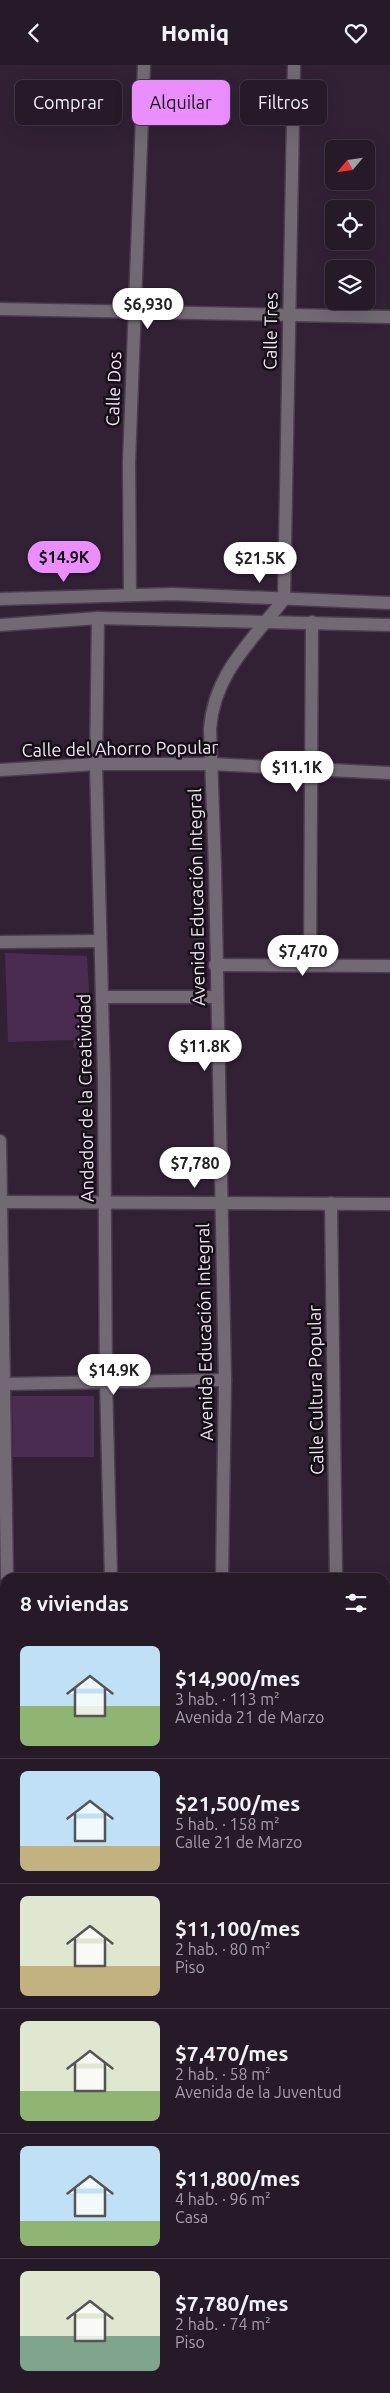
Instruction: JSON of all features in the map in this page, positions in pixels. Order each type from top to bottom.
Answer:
[{"type":"street","name":"Calle Dos","points":[[130,595],[129,463],[144,65]]},
{"type":"street","name":"Calle Tres","points":[[284,599],[294,65]]},
{"type":"street","points":[[0,309],[390,317]]},
{"type":"street","points":[[0,599],[173,594],[390,603]]},
{"type":"street","name":"Avenida Educación Integral","points":[[222,1573],[225,1380],[211,764],[212,708],[219,686],[234,661],[284,599]]},
{"type":"street","points":[[0,625],[98,618],[390,625]]},
{"type":"street","name":"Andador de la Creatividad","points":[[98,618],[96,764],[102,997],[106,1382],[111,1573]]},
{"type":"street","points":[[310,963],[312,622]]},
{"type":"street","name":"Calle del Ahorro Popular","points":[[0,770],[96,764],[211,764],[390,773]]},
{"type":"street","points":[[0,942],[100,941]]},
{"type":"street","points":[[215,965],[310,963],[390,965]]},
{"type":"street","points":[[102,997],[216,997]]},
{"type":"street","points":[[0,1141],[3,1501],[7,1573]]},
{"type":"street","points":[[0,1202],[105,1201],[390,1204]]},
{"type":"street","name":"Calle Cultura Popular","points":[[331,1203],[336,1573]]},
{"type":"street","points":[[2,1384],[225,1380]]},
{"type":"shaded area","points":[[5,953],[87,956],[92,1046],[73,1048],[74,1040],[8,1042]]},
{"type":"shaded area","points":[[12,1396],[94,1396],[94,1457],[13,1457]]}]
